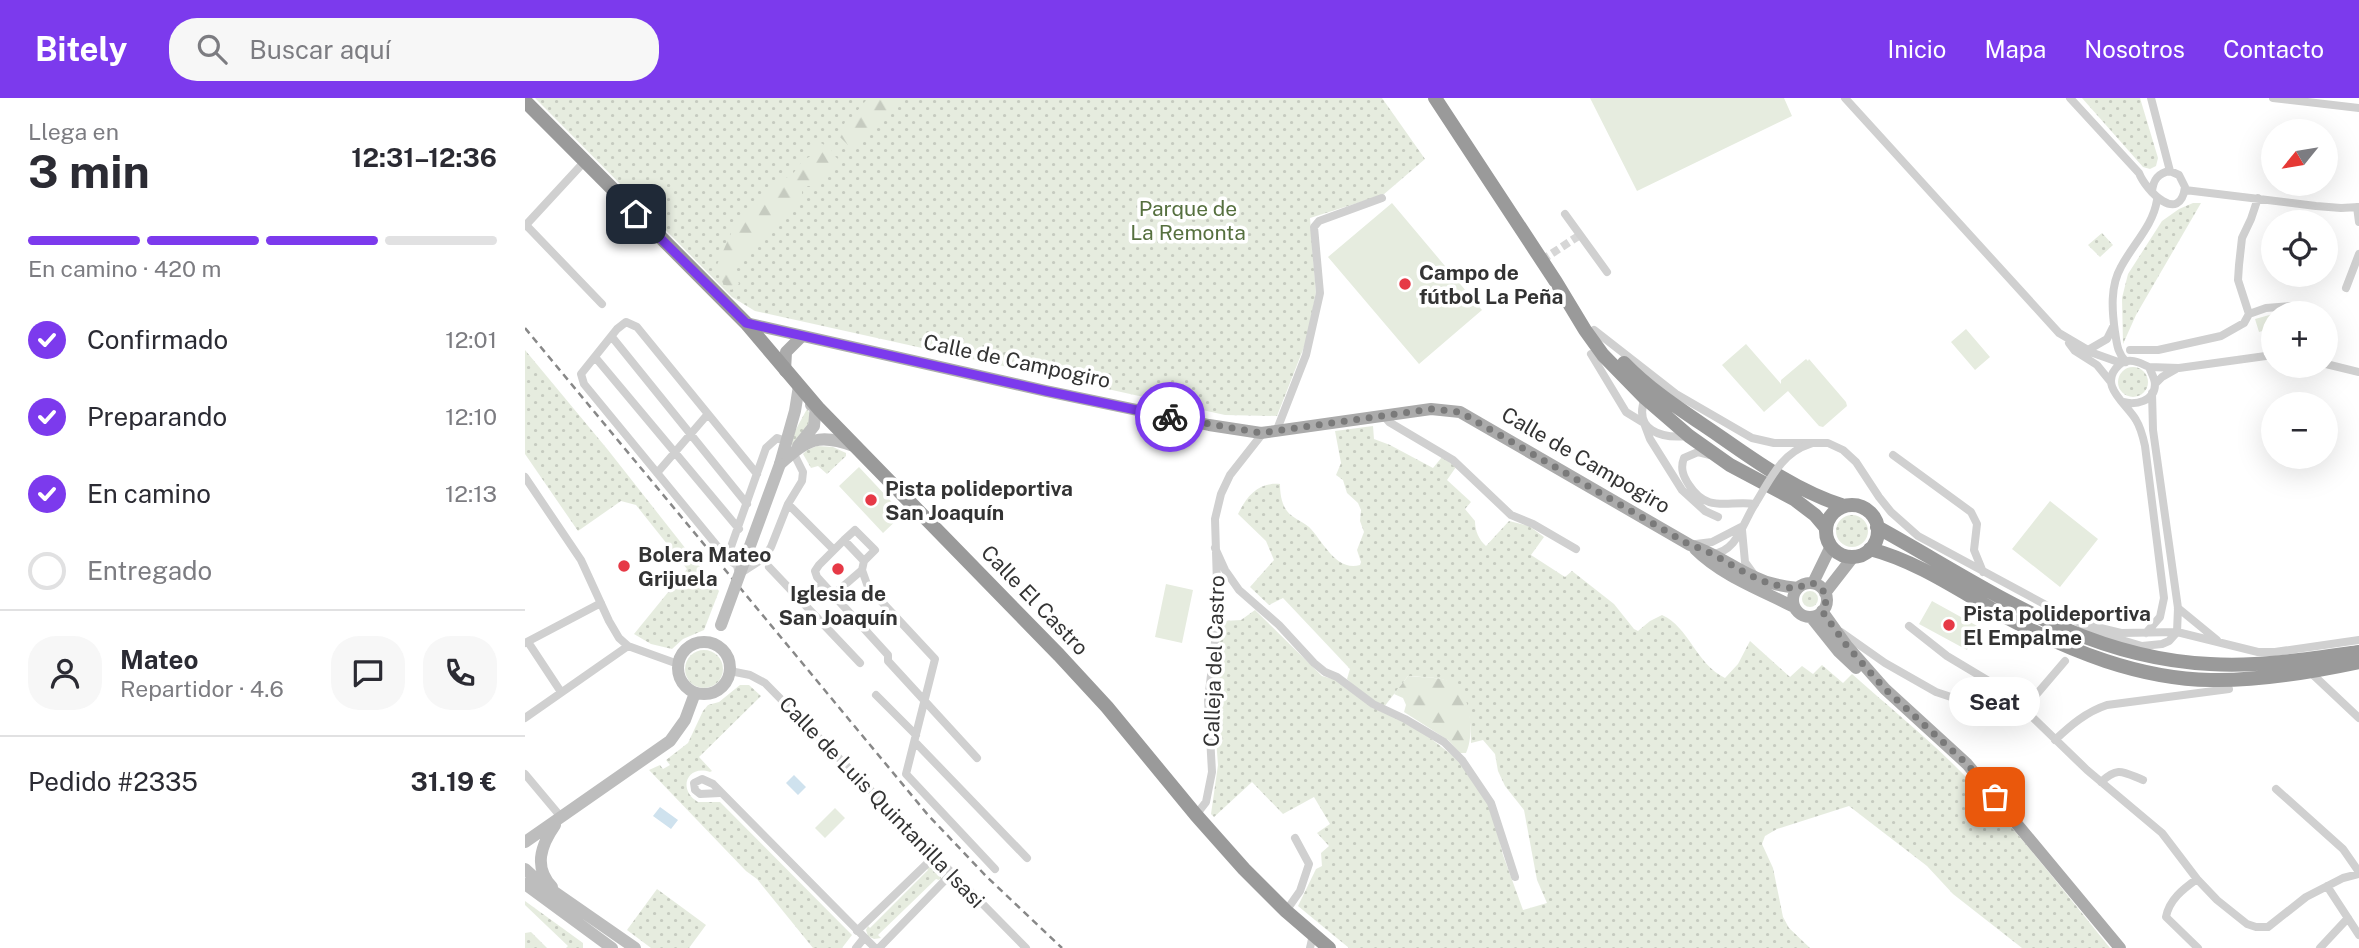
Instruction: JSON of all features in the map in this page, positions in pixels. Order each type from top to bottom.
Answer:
[{"type":"highway","points":[[1435,98],[1597,346],[1645,398],[1689,436],[1730,465],[1794,499],[1815,515],[1826,528],[1831,546],[1840,553],[1853,557],[1870,549],[1876,539],[1877,527],[1873,516],[1863,507],[1844,506],[1799,488],[1753,460],[1635,375],[1594,330],[1556,282]]},
{"type":"highway","points":[[525,101],[746,323]]},
{"type":"highway","name":"Calle El Castro","points":[[746,323],[816,405],[1099,698],[1244,869],[1314,944],[1329,948]]},
{"type":"highway","points":[[1826,528],[1834,512],[1844,506]]},
{"type":"highway","points":[[1877,527],[2049,623],[2107,646],[2152,657],[2211,664],[2356,659]]},
{"type":"highway","points":[[1870,549],[1895,555],[2040,634],[2108,662],[2147,672],[2210,680],[2309,671],[2356,659]]},
{"type":"main road","name":"Calle de Campogiro","points":[[746,323],[1046,391],[1209,425],[1269,433],[1431,409],[1460,412],[1694,549],[1741,580],[1794,607]]},
{"type":"main road","points":[[785,371],[786,352],[801,335]]},
{"type":"main road","points":[[715,645],[780,464],[790,446],[799,386]]},
{"type":"main road","points":[[790,446],[814,426],[816,405],[804,405],[795,411]]},
{"type":"main road","points":[[790,446],[824,437],[857,447]]},
{"type":"main road","points":[[1813,583],[1831,546]]},
{"type":"main road","name":"Calle de Campogiro","points":[[1694,549],[1716,554],[1753,577],[1798,588]]},
{"type":"main road","points":[[1825,593],[1853,557]]},
{"type":"main road","points":[[1805,583],[1820,586],[1825,593],[1827,599],[1817,614],[1804,615],[1794,607],[1793,600],[1798,588],[1805,583]]},
{"type":"main road","points":[[1817,614],[1854,666],[1885,689],[1967,764],[2120,948]]},
{"type":"main road","points":[[1826,625],[1853,646],[1885,689]]},
{"type":"main road","points":[[693,645],[715,645],[725,653],[730,671],[725,683],[709,694],[695,693],[683,684],[678,664],[682,655],[693,645]]},
{"type":"main road","points":[[525,842],[670,741],[685,720],[695,693]]},
{"type":"main road","points":[[561,817],[545,840],[541,862],[544,878],[570,902]]},
{"type":"main road","points":[[525,869],[635,948]]},
{"type":"main road","points":[[525,884],[596,942],[612,948]]},
{"type":"street","points":[[1845,98],[2075,351],[2098,360],[2130,360],[2149,367],[2179,368],[2261,357]]},
{"type":"street","points":[[2070,98],[2139,173],[2142,181],[2155,196],[2165,204],[2173,204]]},
{"type":"street","points":[[2151,98],[2170,171]]},
{"type":"street","points":[[2273,98],[2359,108]]},
{"type":"street","points":[[585,162],[525,225],[602,304]]},
{"type":"street","points":[[2123,362],[2117,349],[2114,324],[2114,288],[2120,268],[2155,215],[2180,200],[2185,190],[2184,181],[2170,171],[2157,176],[2139,173]]},
{"type":"street","points":[[2155,215],[2153,184],[2157,176]]},
{"type":"street","points":[[2185,190],[2316,206],[2358,207],[2359,222]]},
{"type":"street","name":"Calleja del Castro","points":[[1196,815],[1206,802],[1212,772],[1208,700],[1218,617],[1215,519],[1221,494],[1230,475],[1269,433],[1285,405],[1306,355],[1320,293],[1314,227],[1319,221],[1381,198]]},
{"type":"street","points":[[2249,314],[2238,274],[2242,238],[2252,219],[2258,198]]},
{"type":"street","points":[[1565,214],[1607,272]]},
{"type":"street","points":[[2346,288],[2359,254]]},
{"type":"street","points":[[2130,350],[2158,350],[2221,336],[2244,323],[2249,314],[2261,311]]},
{"type":"street","points":[[727,558],[739,529],[766,448],[777,438],[790,446],[803,472],[802,481],[788,504],[764,558],[751,566],[751,560],[746,556],[737,558],[735,564],[727,558],[583,384],[581,374],[626,322],[637,327],[757,474]]},
{"type":"street","points":[[2088,350],[2102,344],[2114,324]]},
{"type":"street","points":[[612,337],[747,504]]},
{"type":"street","points":[[2066,339],[2088,350],[2098,360],[2114,393],[2143,433],[2164,598],[2160,617],[2146,633]]},
{"type":"street","points":[[2098,360],[2102,344]]},
{"type":"street","points":[[1591,355],[1626,412],[1665,437],[1689,436]]},
{"type":"street","points":[[595,357],[739,529]]},
{"type":"street","points":[[2110,381],[2113,372],[2123,362]]},
{"type":"street","points":[[2338,366],[2359,372]]},
{"type":"street","points":[[2149,367],[2155,384]]},
{"type":"street","points":[[1719,517],[1705,511],[1682,491],[1650,439],[1641,410],[1645,398],[1655,395],[1674,401],[1759,441],[1828,443],[1843,450],[1856,462],[1879,497],[1918,536],[2098,633],[2142,646],[2162,644],[2177,632],[2178,608],[2153,430],[2152,393],[2155,384],[2162,377],[2179,368]]},
{"type":"street","points":[[2123,402],[2134,405],[2144,401],[2152,393]]},
{"type":"street","points":[[1656,432],[1674,423],[1674,401]]},
{"type":"street","points":[[657,472],[707,415]]},
{"type":"street","points":[[1383,415],[1389,422],[1453,460],[1511,515],[1534,524],[1576,549]]},
{"type":"street","points":[[1716,554],[1732,544],[1738,536],[1755,504],[1787,456],[1810,444]]},
{"type":"street","points":[[1730,465],[1697,452],[1684,458],[1682,472],[1694,492],[1713,503],[1755,504]]},
{"type":"street","points":[[1893,454],[1971,512],[1977,524],[1974,550],[1983,572]]},
{"type":"street","points":[[525,477],[581,561],[614,631],[628,646],[678,664]]},
{"type":"street","points":[[788,504],[834,550]]},
{"type":"street","points":[[1694,549],[1741,527]]},
{"type":"street","points":[[1741,527],[1747,566],[1751,572],[1774,584]]},
{"type":"street","points":[[833,596],[875,550],[855,530],[818,565],[815,572],[833,596],[888,655],[888,661],[977,758]]},
{"type":"street","points":[[844,540],[863,565],[868,587],[935,659],[906,774],[995,869]]},
{"type":"street","points":[[1215,548],[1225,570],[1239,590],[1279,625],[1314,663],[1373,704],[1417,725],[1444,742],[1462,760],[1491,803],[1515,877]]},
{"type":"street","points":[[1958,558],[1974,550]]},
{"type":"street","points":[[769,567],[860,663]]},
{"type":"street","points":[[803,603],[823,584]]},
{"type":"street","points":[[561,692],[527,643],[601,603]]},
{"type":"street","points":[[2178,608],[2219,642]]},
{"type":"street","points":[[2075,622],[2121,633],[2177,632],[2248,650],[2275,652],[2359,640]]},
{"type":"street","points":[[1909,626],[1947,656],[2007,692],[2101,782],[2162,833],[2197,879],[2217,900],[2238,919],[2256,927],[2268,927],[2306,897],[2359,873],[2343,849],[2276,789]]},
{"type":"street","points":[[525,718],[628,646]]},
{"type":"street","points":[[1853,646],[1936,692],[1963,701],[2024,709]]},
{"type":"street","points":[[2024,709],[2065,661]]},
{"type":"street","name":"Calle de Luis Quintanilla Isasi","points":[[730,671],[750,675],[765,683],[1026,948]]},
{"type":"street","points":[[2309,671],[2359,718]]},
{"type":"street","points":[[2055,740],[2074,722],[2107,705],[2229,689]]},
{"type":"street","points":[[876,695],[1027,858]]},
{"type":"street","points":[[2101,782],[2115,771],[2122,771],[2143,780]]},
{"type":"street","points":[[525,775],[561,817]]},
{"type":"street","points":[[720,793],[874,947],[952,873]]},
{"type":"street","points":[[1286,911],[1300,891],[1309,864],[1295,838]]},
{"type":"street","points":[[856,948],[861,935],[935,856]]},
{"type":"street","points":[[2197,879],[2185,887],[2168,907],[2166,917],[2198,948]]},
{"type":"street","points":[[2327,886],[2359,934]]},
{"type":"street","points":[[2320,948],[2348,918]]},
{"type":"green space","name":"Parque de La Remonta","points":[[535,98],[1382,98],[1425,159],[1383,195],[1310,218],[1316,293],[1306,342],[1277,416],[1225,415],[755,311],[732,297]]},
{"type":"green space","points":[[868,98],[902,98],[879,119],[857,149],[853,150],[839,136],[845,122],[857,121],[858,110]]},
{"type":"green space","points":[[1590,98],[1784,98],[1792,116],[1637,191]]},
{"type":"green space","points":[[2082,98],[2140,98],[2158,158],[2156,166],[2150,169],[2143,167]]},
{"type":"green space","points":[[821,143],[831,149],[840,163],[816,186],[805,186],[798,207],[785,214],[762,238],[753,252],[739,259],[736,273],[739,284],[731,290],[722,282],[716,267],[733,229],[749,208],[777,182],[792,175],[803,160],[813,155],[812,149]]},
{"type":"green space","name":"Campo de fútbol La Peña","points":[[1392,203],[1482,310],[1419,364],[1328,257]]},
{"type":"green space","points":[[2193,203],[2201,203],[2136,315],[2123,344],[2122,298],[2128,274],[2162,221]]},
{"type":"green space","points":[[2102,233],[2113,245],[2100,257],[2088,245]]},
{"type":"green space","points":[[2261,317],[2261,331],[2259,332],[2255,319]]},
{"type":"green space","points":[[1966,329],[1990,357],[1975,370],[1951,342]]},
{"type":"green space","points":[[1746,344],[1781,384],[1781,380],[1809,359],[1847,406],[1823,427],[1819,426],[1788,391],[1764,412],[1722,365]]},
{"type":"green space","points":[[525,350],[719,591],[704,630],[683,639],[672,649],[651,644],[634,634],[687,569],[636,505],[621,501],[578,531],[525,454]]},
{"type":"green space","points":[[2133,367],[2144,371],[2148,382],[2144,393],[2133,397],[2122,393],[2118,382],[2122,371]]},
{"type":"green space","points":[[807,409],[811,415],[805,433],[791,446],[795,431]]},
{"type":"green space","points":[[1373,426],[1374,439],[1433,468],[1442,457],[1456,467],[1447,480],[1471,502],[1465,509],[1475,521],[1478,535],[1486,546],[1509,521],[1529,526],[1544,537],[1531,555],[1565,577],[1572,571],[1614,604],[1638,631],[1662,615],[1679,628],[1715,672],[1725,678],[1738,664],[1750,641],[1790,677],[1802,666],[1813,674],[1822,665],[1843,683],[1852,674],[1964,775],[2021,838],[2110,948],[2022,948],[1953,894],[1927,866],[1849,806],[1777,829],[1765,836],[1762,844],[1773,868],[1783,917],[1789,928],[1810,948],[1349,948],[1298,906],[1316,869],[1322,866],[1321,853],[1329,846],[1317,833],[1330,824],[1314,797],[1283,814],[1252,782],[1214,817],[1211,814],[1218,765],[1213,700],[1217,646],[1224,621],[1241,620],[1255,610],[1322,676],[1340,681],[1371,706],[1413,725],[1456,758],[1475,780],[1492,811],[1503,855],[1523,910],[1547,903],[1537,880],[1524,810],[1505,786],[1498,771],[1495,754],[1483,740],[1471,743],[1467,705],[1457,689],[1441,679],[1408,676],[1384,707],[1365,697],[1347,679],[1350,669],[1283,598],[1269,605],[1250,587],[1274,560],[1266,541],[1238,514],[1249,496],[1265,485],[1280,484],[1282,501],[1287,511],[1309,527],[1337,560],[1351,566],[1360,565],[1357,550],[1364,532],[1360,521],[1361,510],[1358,503],[1347,493],[1343,480],[1336,475],[1341,463],[1335,431]]},
{"type":"green space","points":[[817,446],[833,447],[846,453],[846,456],[827,474],[818,466],[811,468],[803,454]]},
{"type":"green space","name":"Pista polideportiva San Joaquín","points":[[859,467],[903,514],[883,533],[839,486]]},
{"type":"green space","points":[[2050,501],[2098,539],[2060,587],[2012,549]]},
{"type":"green space","points":[[1852,515],[1864,519],[1868,531],[1864,543],[1852,547],[1840,543],[1836,531],[1840,519]]},
{"type":"green space","points":[[1166,584],[1193,590],[1182,643],[1155,637]]},
{"type":"green space","points":[[1810,591],[1816,593],[1816,605],[1810,607],[1804,605],[1802,599],[1804,593]]},
{"type":"green space","name":"Pista polideportiva El Empalme","points":[[1932,601],[1979,627],[1967,650],[1919,624]]},
{"type":"green space","points":[[704,650],[717,656],[723,669],[717,682],[704,688],[691,682],[685,669],[691,656]]},
{"type":"green space","points":[[1408,676],[1446,680],[1461,691],[1468,708],[1471,728],[1466,753],[1460,753],[1448,740],[1404,712],[1406,705],[1403,698],[1394,694]]},
{"type":"green space","points":[[740,685],[749,685],[761,696],[699,757],[712,771],[702,770],[691,775],[687,779],[688,791],[698,802],[720,802],[852,935],[842,948],[813,948],[757,879],[746,871],[649,770],[660,765],[663,769],[670,765],[666,760],[688,743],[708,705],[719,702]]},
{"type":"green space","points":[[835,808],[845,818],[825,838],[815,828]]},
{"type":"green space","points":[[931,865],[941,869],[941,878],[936,879],[878,935],[881,938],[868,936],[868,926],[870,928]]},
{"type":"green space","points":[[657,889],[706,925],[689,948],[651,948],[627,930]]},
{"type":"green space","points":[[525,901],[583,943],[583,948],[566,948],[568,946],[525,905]]},
{"type":"green space","points":[[531,932],[547,948],[525,948],[525,933]]},
{"type":"water","points":[[794,775],[806,787],[798,795],[786,783]]},
{"type":"water","points":[[660,807],[678,820],[671,829],[653,816]]},
{"type":"tunnel","points":[[1542,260],[1580,235]]},
{"type":"railway","points":[[525,328],[928,815],[986,876],[1062,948]]},
{"type":"way so far","points":[[1170,417],[1261,433],[1431,409],[1460,412],[1690,545],[1716,554],[1753,577],[1798,588],[1805,583],[1820,586],[1827,599],[1822,611],[1847,646],[1885,689],[1967,764],[1995,797]]},
{"type":"place","name":"Campo de fútbol La Peña","points":[[1405,284]]},
{"type":"place","name":"Pista polideportiva San Joaquín","points":[[871,500]]},
{"type":"place","name":"Bolera Mateo Grijuela","points":[[624,566]]},
{"type":"place","name":"Iglesia de San Joaquín","points":[[838,569]]},
{"type":"place","name":"Pista polideportiva El Empalme","points":[[1949,625]]},
{"type":"place","name":"Seat","points":[[1995,797]]},
{"type":"route","points":[[636,214],[746,323],[1170,417]]}]
